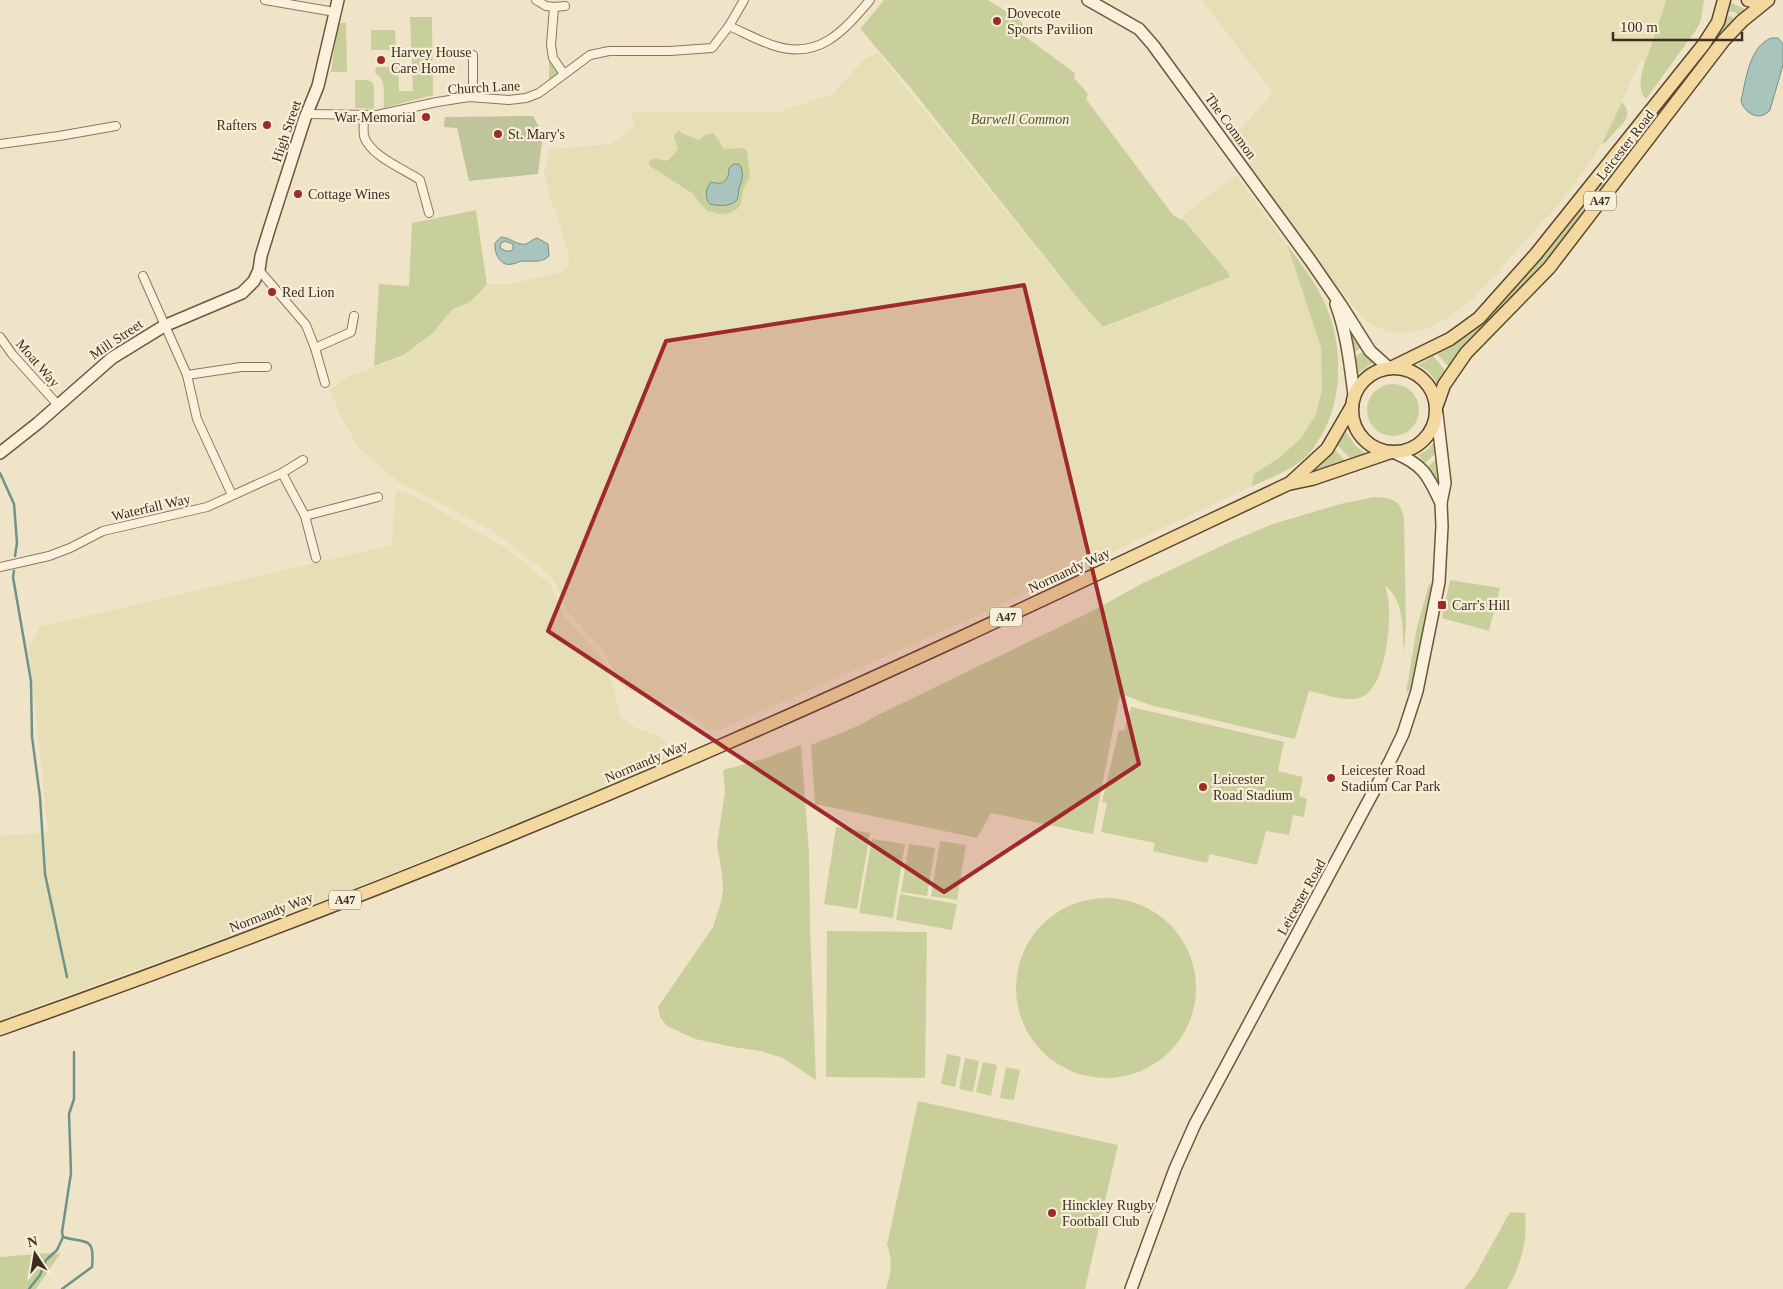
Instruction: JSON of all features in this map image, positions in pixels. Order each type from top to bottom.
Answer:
[{"type":"main road","name":"Leicester Road","points":[[1391,368],[1450,339],[1479,318],[1536,254],[1704,44],[1718,22],[1724,0]]},
{"type":"main road","points":[[1748,0],[1766,0]]},
{"type":"main road","name":"Leicester Road","points":[[1437,410],[1444,385],[1466,353],[1549,268],[1724,40],[1766,0]]},
{"type":"main road","points":[[1391,368],[1402,368],[1418,374],[1428,384],[1433,392],[1437,410],[1431,432],[1423,441],[1412,449],[1393,452],[1372,446],[1362,438],[1352,419],[1353,401],[1361,383],[1367,377],[1373,373],[1391,368]]},
{"type":"main road","name":"Normandy Way","points":[[1288,484],[1327,449],[1353,401]]},
{"type":"main road","name":"Normandy Way","points":[[0,1029],[136,980],[422,870],[686,761],[1030,606],[1288,484],[1329,474],[1393,452]]},
{"type":"street","points":[[266,0],[335,12]]},
{"type":"street","name":"High Street","points":[[259,270],[269,230],[318,86],[338,0]]},
{"type":"street","points":[[536,0],[546,6],[565,6]]},
{"type":"street","name":"Church Lane","points":[[307,114],[383,115],[437,102],[473,98],[509,100],[526,98],[539,93],[590,55],[609,51],[670,51],[712,48],[729,26],[744,0]]},
{"type":"street","points":[[729,26],[771,45],[783,48],[809,49],[837,35],[870,0]]},
{"type":"street","name":"The Common","points":[[1088,0],[1139,29],[1153,45],[1310,260],[1370,352],[1391,368]]},
{"type":"street","points":[[554,7],[551,44],[552,58],[564,74]]},
{"type":"street","points":[[472,55],[473,98]]},
{"type":"street","points":[[364,116],[364,136],[373,150],[382,158],[420,180],[429,213]]},
{"type":"street","points":[[0,144],[116,126]]},
{"type":"street","points":[[259,270],[306,325],[315,348],[324,383]]},
{"type":"street","name":"Mill Street","points":[[0,453],[12,446],[112,358],[164,326],[242,293],[254,281],[259,270]]},
{"type":"street","points":[[143,276],[187,375],[197,419],[232,495]]},
{"type":"street","name":"The Common","points":[[1331,291],[1343,325],[1353,401]]},
{"type":"street","points":[[315,348],[351,332],[354,316]]},
{"type":"street","name":"Moat Way","points":[[0,337],[12,354],[58,405]]},
{"type":"street","points":[[187,375],[241,367],[267,367]]},
{"type":"street","name":"Leicester Road","points":[[1131,1289],[1175,1169],[1196,1124],[1361,818],[1403,734],[1417,691],[1439,582],[1442,526],[1441,503],[1445,483],[1437,410]]},
{"type":"street","name":"Leicester Road","points":[[1393,452],[1419,466],[1429,477],[1441,503]]},
{"type":"street","name":"Waterfall Way","points":[[0,567],[49,556],[70,548],[103,531],[207,507],[282,473],[303,460]]},
{"type":"street","points":[[282,473],[305,516],[316,558]]},
{"type":"street","points":[[305,516],[378,497]]},
{"type":"highlighted area","points":[[1024,285],[1139,764],[944,892],[548,631],[666,341]]},
{"type":"shaded area","points":[[1202,0],[1666,0],[1654,40],[1644,63],[1640,61],[1604,141],[1585,170],[1550,215],[1473,299],[1446,319],[1430,327],[1409,333],[1390,332],[1372,325],[1363,319],[1332,282],[1228,143],[1273,93]]},
{"type":"shaded area","points":[[878,53],[1083,306],[1103,328],[1231,277],[1182,216],[1236,175],[1286,244],[1321,347],[1323,372],[1320,402],[1316,415],[1300,439],[1279,458],[1254,474],[1250,487],[974,617],[718,730],[707,730],[700,722],[687,713],[626,689],[620,683],[600,647],[567,611],[553,578],[490,529],[397,481],[359,448],[341,417],[330,390],[347,377],[405,356],[433,334],[454,309],[470,302],[489,284],[511,284],[561,272],[568,267],[569,255],[552,204],[544,172],[550,149],[611,144],[635,126],[631,112],[779,112],[833,94],[863,60]]},
{"type":"shaded area","points":[[396,490],[419,499],[506,548],[550,584],[564,616],[602,658],[614,688],[620,717],[636,728],[659,736],[668,745],[671,751],[671,759],[556,808],[304,908],[0,1020],[0,836],[48,832],[29,648],[40,627],[392,545]]},
{"type":"green space","name":"Barwell Common","points":[[884,0],[988,0],[1021,21],[1026,30],[1023,35],[1075,73],[1074,78],[1088,94],[1086,99],[1173,215],[1183,219],[1228,272],[1230,277],[1103,327],[1083,305],[909,86],[861,30]]},
{"type":"green space","points":[[1666,0],[1704,0],[1701,20],[1696,30],[1646,99],[1642,93],[1641,78]]},
{"type":"green space","points":[[1731,3],[1745,9],[1739,16],[1735,12],[1729,12]]},
{"type":"green space","points":[[1729,15],[1736,19],[1536,275],[1448,366],[1437,354],[1479,326],[1553,244],[1722,27]]},
{"type":"green space","points":[[410,17],[432,17],[433,95],[384,108],[383,84],[375,73],[376,67],[398,67],[399,91],[413,91]]},
{"type":"green space","points":[[338,23],[346,23],[347,72],[331,72]]},
{"type":"green space","points":[[371,30],[395,30],[396,50],[371,50]]},
{"type":"green space","points":[[549,58],[553,58],[559,67],[558,78],[549,84]]},
{"type":"green space","points":[[355,80],[372,82],[374,87],[374,109],[355,108]]},
{"type":"green space","points":[[1622,102],[1627,111],[1626,119],[1607,141],[1602,144]]},
{"type":"green space","points":[[533,116],[543,134],[538,174],[469,181],[457,128],[444,127],[445,117]]},
{"type":"green space","points":[[678,130],[699,140],[705,135],[713,133],[724,149],[744,148],[747,151],[750,176],[743,190],[741,204],[737,209],[721,214],[707,211],[692,193],[650,166],[650,160],[659,159],[666,161],[673,156],[678,149],[674,136]]},
{"type":"green space","points":[[476,210],[487,285],[470,302],[453,309],[432,334],[404,355],[374,366],[379,284],[409,286],[412,223]]},
{"type":"green space","points":[[1287,245],[1315,285],[1330,316],[1338,353],[1336,391],[1332,410],[1325,428],[1307,455],[1290,469],[1251,487],[1254,474],[1279,458],[1300,439],[1316,415],[1322,389],[1321,347]]},
{"type":"green space","points":[[1350,326],[1361,348],[1353,353],[1348,327]]},
{"type":"green space","points":[[1363,352],[1374,362],[1356,375],[1354,357]]},
{"type":"green space","points":[[1433,356],[1445,370],[1437,383],[1429,372],[1418,365]]},
{"type":"green space","points":[[1393,384],[1403,386],[1411,392],[1417,400],[1419,410],[1417,420],[1411,428],[1403,434],[1393,436],[1383,434],[1375,428],[1369,420],[1367,410],[1369,400],[1375,392],[1383,386]]},
{"type":"green space","points":[[1346,432],[1356,446],[1367,455],[1353,461],[1336,444]]},
{"type":"green space","points":[[1435,441],[1437,452],[1425,463],[1418,455],[1427,450]]},
{"type":"green space","points":[[1333,448],[1347,462],[1310,476],[1308,472]]},
{"type":"green space","points":[[1437,458],[1441,486],[1439,486],[1428,467]]},
{"type":"green space","points":[[1374,497],[1390,499],[1397,503],[1404,518],[1406,625],[1404,652],[1399,608],[1396,600],[1385,585],[1389,605],[1387,644],[1375,684],[1368,693],[1353,699],[1309,691],[1295,739],[1150,705],[1127,696],[1119,698],[1093,834],[991,813],[977,838],[815,804],[811,745],[859,725],[1098,608],[1143,583],[1230,542],[1273,524],[1340,504]]},
{"type":"green space","points":[[1450,580],[1500,588],[1489,631],[1442,618]]},
{"type":"green space","points":[[1429,584],[1432,585],[1413,684],[1406,693],[1417,627]]},
{"type":"green space","name":"Leicester Road Stadium","points":[[1131,707],[1284,742],[1278,771],[1303,777],[1299,796],[1307,799],[1304,817],[1293,815],[1289,835],[1266,831],[1257,865],[1210,854],[1207,863],[1153,851],[1155,843],[1101,832],[1107,803],[1102,802],[1119,730],[1124,731]]},
{"type":"green space","points":[[801,745],[809,852],[816,1080],[783,1058],[760,1051],[695,1039],[667,1026],[660,1017],[658,1007],[713,927],[721,902],[723,890],[722,874],[717,844],[725,792],[723,770],[763,759]]},
{"type":"green space","points":[[836,827],[870,833],[857,909],[824,904]]},
{"type":"green space","points":[[872,839],[905,844],[893,918],[859,913]]},
{"type":"green space","points":[[940,841],[966,845],[957,900],[931,896]]},
{"type":"green space","points":[[909,844],[935,848],[927,896],[901,892]]},
{"type":"green space","points":[[900,894],[957,904],[952,930],[896,920]]},
{"type":"green space","points":[[1097,898],[1115,898],[1149,908],[1170,924],[1186,945],[1194,970],[1196,988],[1194,1006],[1186,1031],[1170,1052],[1149,1068],[1141,1071],[1115,1078],[1097,1078],[1063,1068],[1036,1045],[1026,1031],[1020,1014],[1016,997],[1016,979],[1026,945],[1049,918],[1063,908],[1080,902]]},
{"type":"green space","points":[[827,931],[927,932],[925,1078],[826,1077]]},
{"type":"green space","points":[[947,1054],[961,1057],[955,1087],[941,1084]]},
{"type":"green space","points":[[965,1058],[979,1061],[973,1092],[959,1089]]},
{"type":"green space","points":[[983,1062],[997,1065],[991,1096],[976,1092]]},
{"type":"green space","points":[[1006,1067],[1020,1070],[1014,1100],[1000,1098]]},
{"type":"green space","points":[[918,1101],[1118,1145],[1085,1289],[886,1289],[891,1267],[887,1245]]},
{"type":"green space","points":[[1510,1212],[1525,1213],[1526,1223],[1520,1262],[1507,1289],[1464,1289],[1475,1275]]},
{"type":"green space","points":[[60,1254],[36,1289],[0,1289],[0,1257]]},
{"type":"water","points":[[1771,38],[1778,38],[1783,44],[1783,65],[1770,110],[1766,114],[1757,116],[1749,113],[1741,101],[1753,56],[1764,42]]},
{"type":"water","points":[[734,164],[739,164],[742,173],[737,200],[728,205],[710,204],[706,196],[709,184],[711,182],[719,183],[725,181],[729,168]]},
{"type":"water","points":[[501,237],[523,244],[537,238],[548,244],[549,256],[540,261],[522,261],[508,264],[499,258],[495,243]],"holes":[[[505,241],[513,244],[511,251],[500,248],[501,243]]]},
{"type":"waterway","points":[[0,473],[14,504],[17,543],[15,556]]},
{"type":"waterway","points":[[14,571],[13,577],[31,681],[32,737],[40,797],[45,874],[67,977]]},
{"type":"waterway","points":[[62,1289],[92,1267],[93,1257],[90,1245],[83,1241],[63,1237],[62,1232],[71,1173],[69,1114],[74,1099],[74,1052]]},
{"type":"waterway","points":[[29,1289],[40,1275],[46,1260],[57,1250],[63,1237]]},
{"type":"place","name":"Dovecote Sports Pavilion","points":[[997,21]]},
{"type":"place","name":"Harvey House Care Home","points":[[381,60]]},
{"type":"place","name":"War Memorial","points":[[426,117]]},
{"type":"place","name":"Rafters","points":[[267,125]]},
{"type":"place","name":"St. Mary's","points":[[498,134]]},
{"type":"place","name":"Cottage Wines","points":[[298,194]]},
{"type":"place","name":"Red Lion","points":[[272,292]]},
{"type":"place","name":"Carr's Hill","points":[[1442,605]]},
{"type":"place","name":"Leicester Road Stadium Car Park","points":[[1331,778]]},
{"type":"place","name":"Leicester Road Stadium","points":[[1203,787]]},
{"type":"place","name":"Hinckley Rugby Football Club","points":[[1052,1213]]}]
